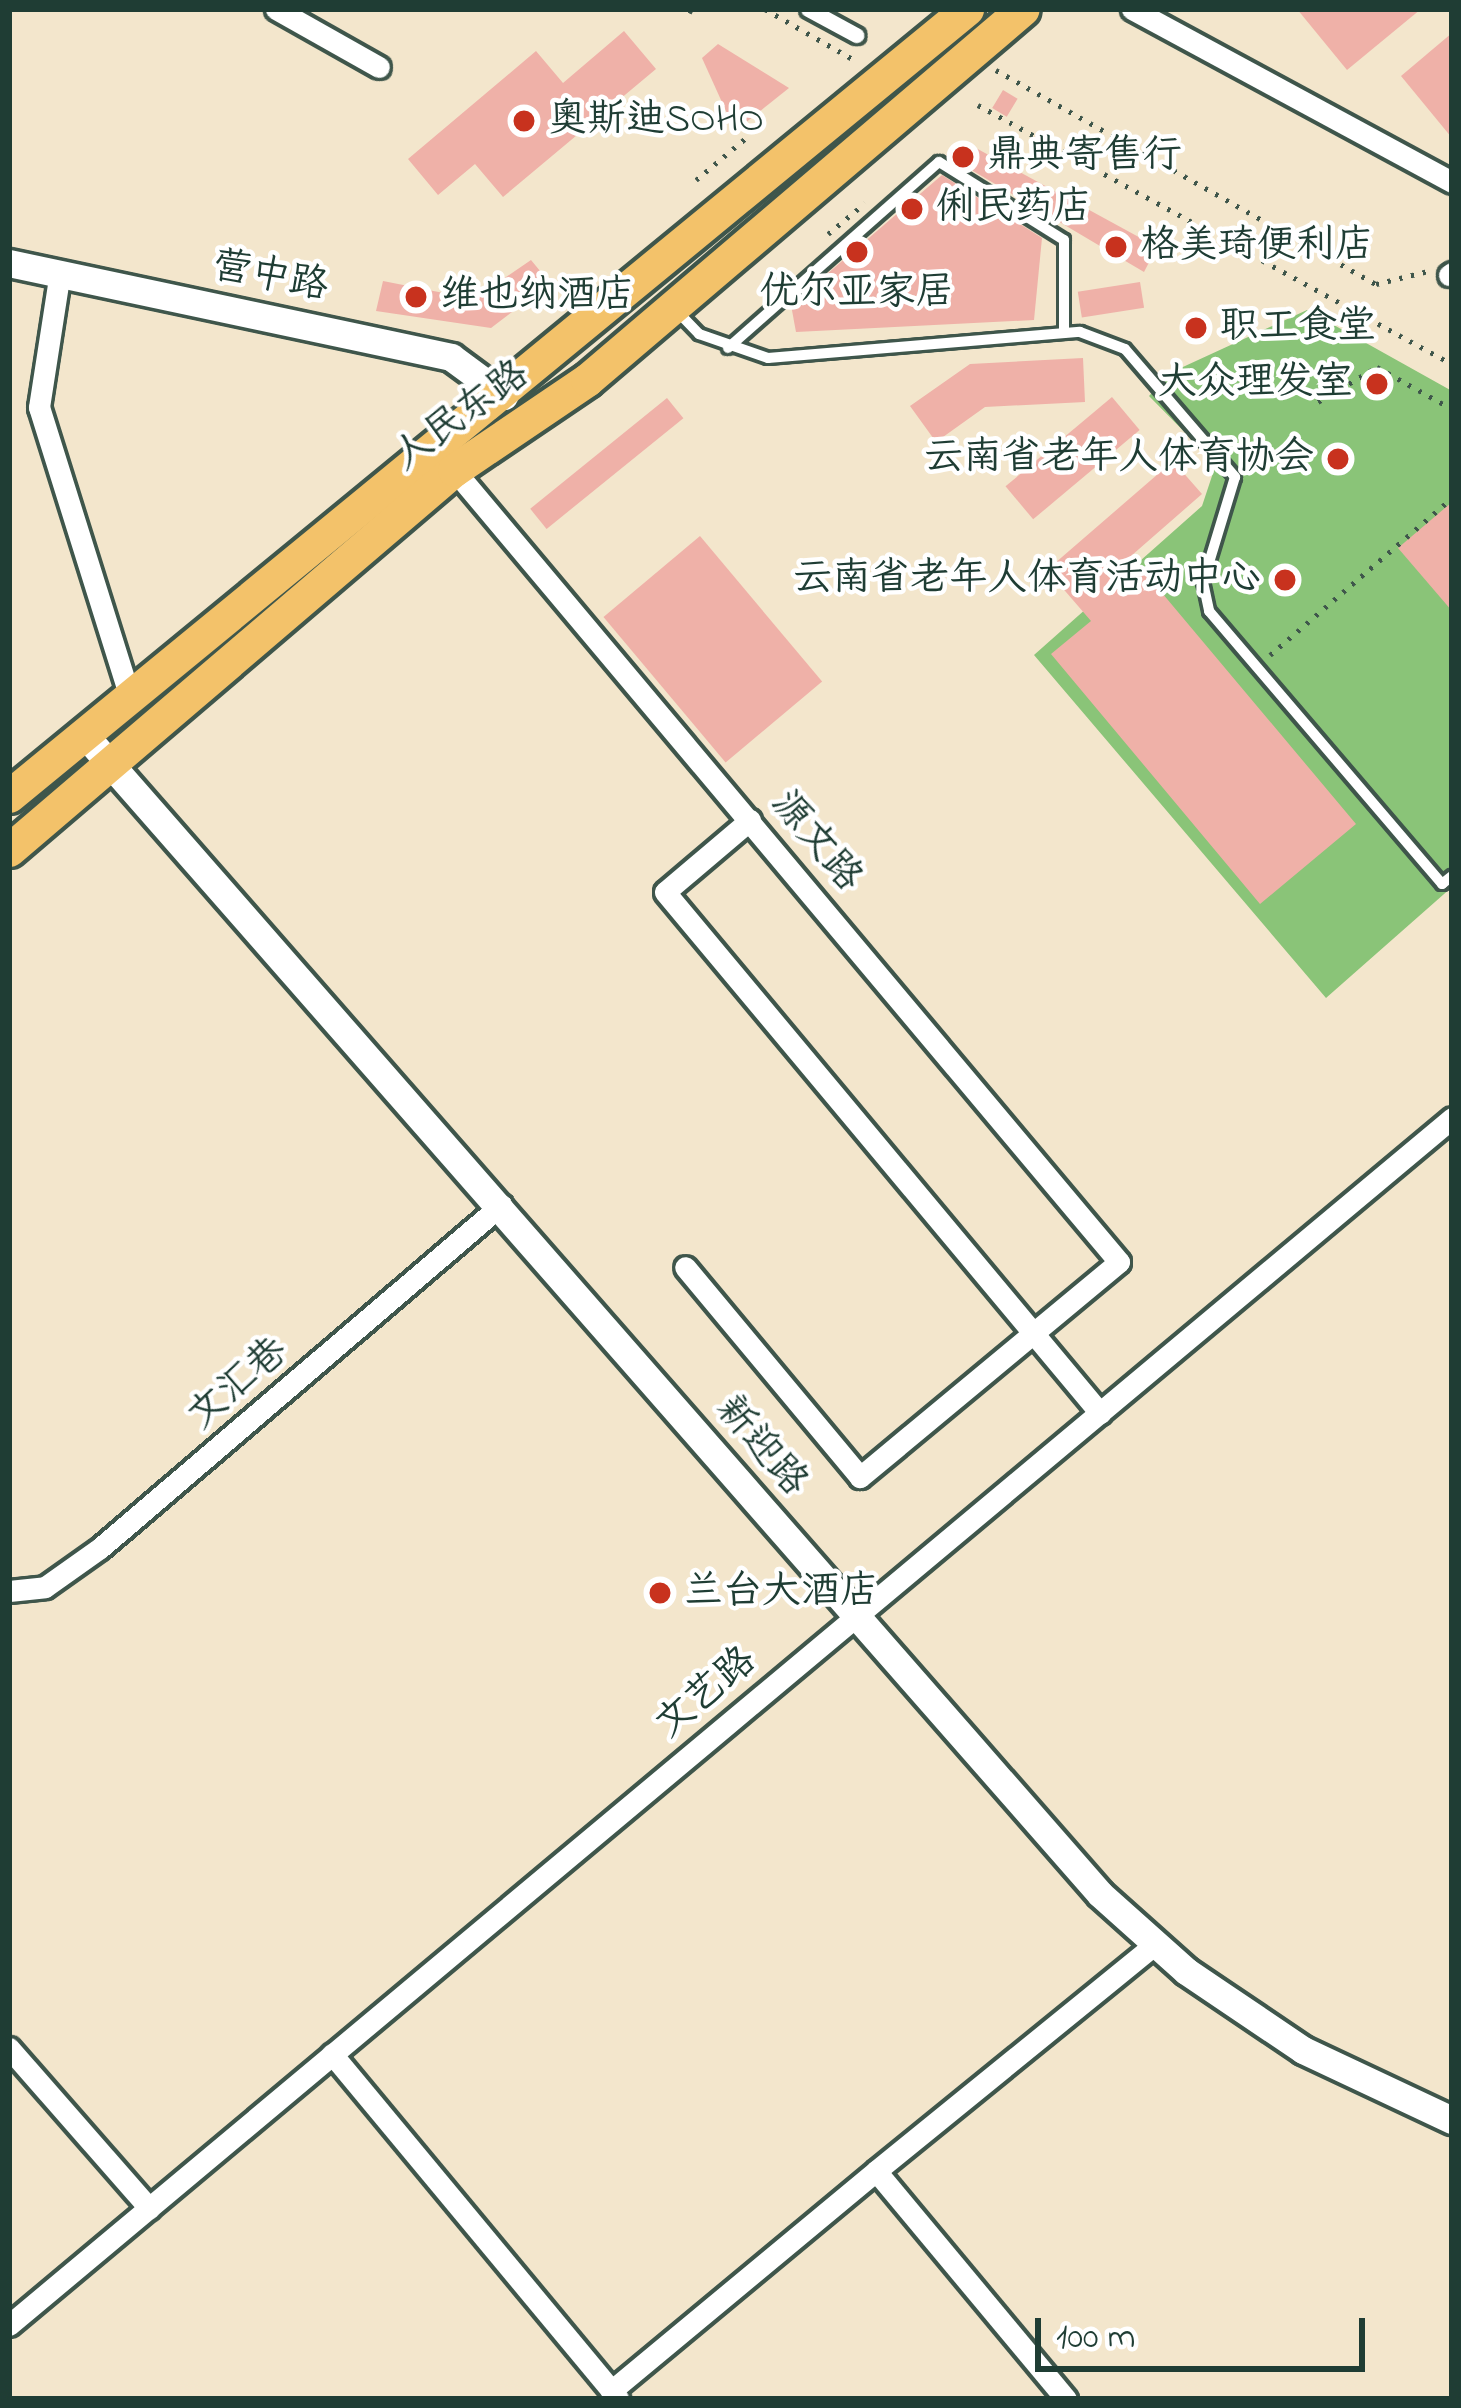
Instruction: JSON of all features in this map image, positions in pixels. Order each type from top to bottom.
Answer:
[{"type":"main road","name":"人民东路","points":[[9,796],[376,486],[504,396],[967,9]]},
{"type":"main road","name":"人民东路","points":[[9,850],[111,768],[454,470],[672,306],[1023,9]]},
{"type":"street","points":[[276,9],[379,67]]},
{"type":"street","points":[[808,9],[856,35]]},
{"type":"street","points":[[1132,9],[1452,182]]},
{"type":"street","name":"营中路","points":[[9,263],[58,278],[452,357],[504,396]]},
{"type":"street","points":[[58,278],[39,407],[129,695]]},
{"type":"street","name":"源文路","points":[[454,470],[1119,1262],[1033,1334]]},
{"type":"street","name":"新迎路","points":[[83,733],[501,1204],[853,1619],[1154,1945],[1303,2050],[1452,2120]]},
{"type":"street","points":[[750,820],[665,892],[1100,1412]]},
{"type":"street","name":"文艺路","points":[[9,2324],[1452,1118]]},
{"type":"street","name":"文汇巷","points":[[9,1591],[46,1587],[100,1548],[501,1204]]},
{"type":"street","points":[[685,1267],[860,1477],[1033,1334]]},
{"type":"street","points":[[332,2054],[614,2395],[876,2170],[1154,1945]]},
{"type":"street","points":[[9,2048],[148,2208]]},
{"type":"street","points":[[876,2170],[1066,2399]]},
{"type":"lane","points":[[728,348],[939,162],[1064,240],[1064,334]]},
{"type":"lane","points":[[672,306],[728,348],[802,358],[1064,334],[1125,349],[1229,465],[1235,491],[1203,595],[1256,667],[1442,884],[1452,876]]},
{"type":"path","points":[[765,9],[852,57]]},
{"type":"path","points":[[1006,82],[1376,284],[1426,268],[1451,274]]},
{"type":"path","points":[[978,105],[1452,364]]},
{"type":"path","points":[[696,180],[747,137]]},
{"type":"path","points":[[828,234],[879,191]]},
{"type":"path","points":[[1318,402],[1377,367],[1452,409]]},
{"type":"path","points":[[1256,667],[1452,498]]},
{"type":"green space","name":"云南省老年人体育活动中心","points":[[1307,310],[1452,391],[1452,887],[1326,998],[1034,655],[1202,506],[1216,464],[1149,396],[1172,372]]},
{"type":"building","points":[[1297,9],[1421,9],[1347,70]]},
{"type":"building","name":"奥斯迪SOHO","points":[[624,31],[656,69],[503,197],[475,164],[438,195],[408,159],[536,51],[563,83]]},
{"type":"building","points":[[1452,33],[1452,138],[1401,76]]},
{"type":"building","points":[[718,44],[789,88],[735,131],[702,58]]},
{"type":"building","points":[[1003,90],[1018,99],[1007,117],[992,108]]},
{"type":"building","points":[[963,141],[1157,247],[1144,272],[946,155]]},
{"type":"building","points":[[942,175],[1042,238],[1034,320],[796,332],[791,305]]},
{"type":"building","name":"维也纳酒店","points":[[531,260],[550,283],[491,328],[376,311],[383,281],[474,299]]},
{"type":"building","points":[[1140,282],[1144,308],[1082,318],[1078,292]]},
{"type":"building","points":[[1083,358],[1085,402],[985,407],[936,442],[910,406],[970,364]]},
{"type":"building","points":[[1112,397],[1140,430],[1033,519],[1006,486]]},
{"type":"building","points":[[667,398],[683,418],[547,529],[530,509]]},
{"type":"building","points":[[1173,461],[1202,494],[1131,556],[1356,824],[1260,904],[1051,654],[1091,621],[1047,570]]},
{"type":"building","points":[[1452,502],[1452,611],[1398,548]]},
{"type":"building","points":[[700,536],[822,682],[726,763],[603,617]]},
{"type":"place","name":"奥斯迪SOHO","points":[[524,121]]},
{"type":"place","name":"鼎典寄售行","points":[[963,157]]},
{"type":"place","name":"俐民药店","points":[[912,209]]},
{"type":"place","name":"格美琦便利店","points":[[1116,247]]},
{"type":"place","name":"优尔亚家居","points":[[857,252]]},
{"type":"place","name":"维也纳酒店","points":[[416,297]]},
{"type":"place","name":"职工食堂","points":[[1196,328]]},
{"type":"place","name":"大众理发室","points":[[1377,384]]},
{"type":"place","name":"云南省老年人体育协会","points":[[1338,459]]},
{"type":"place","name":"云南省老年人体育活动中心","points":[[1285,580]]},
{"type":"place","name":"兰台大酒店","points":[[660,1593]]}]
